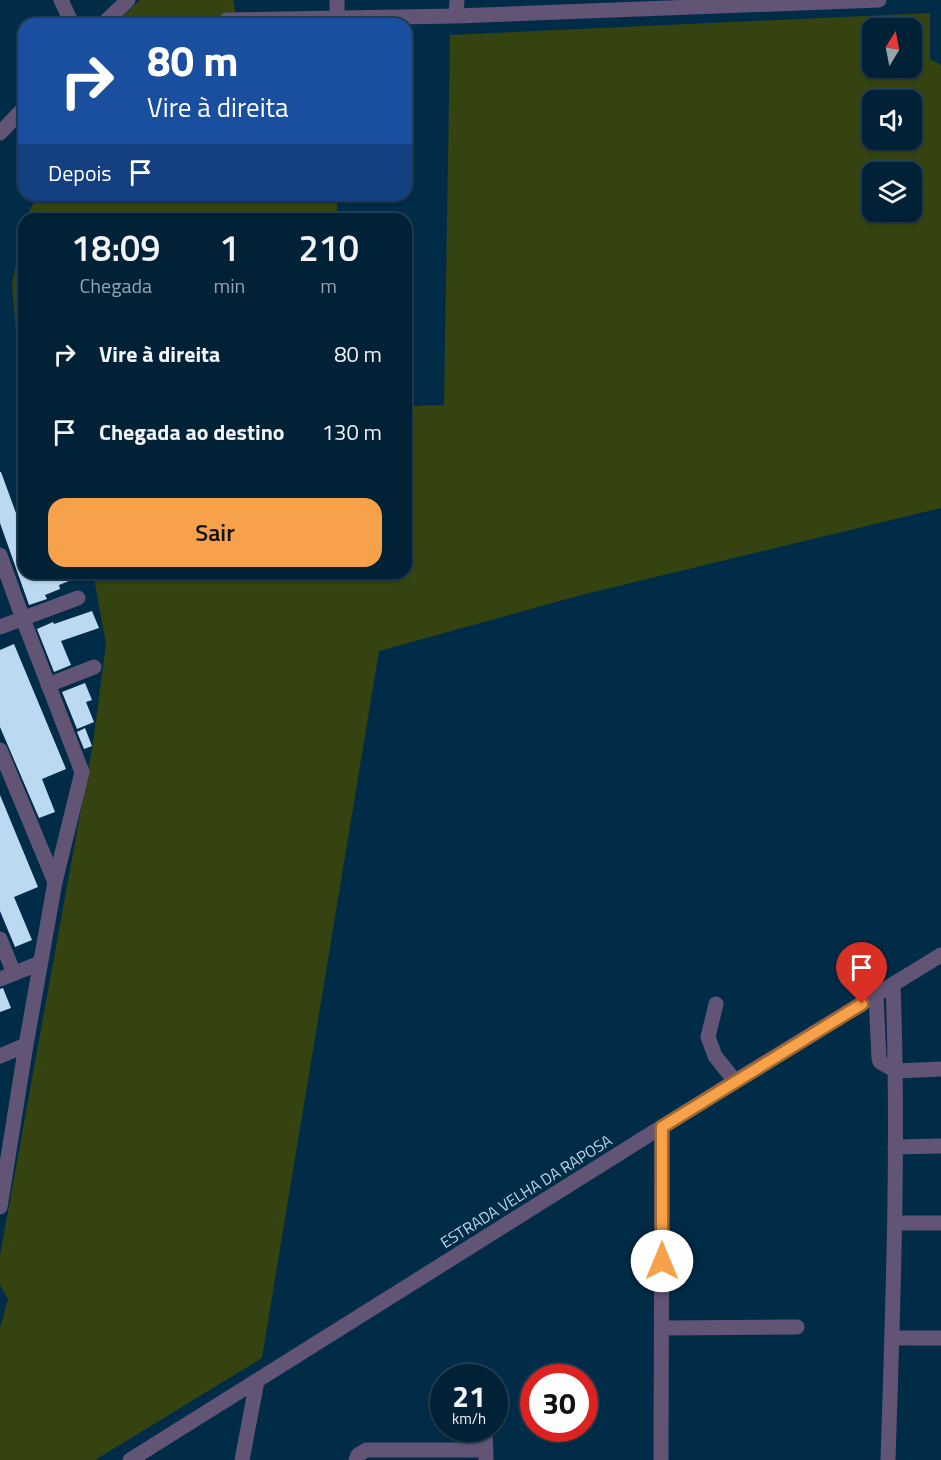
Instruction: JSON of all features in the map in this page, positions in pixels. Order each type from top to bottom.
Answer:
[{"type":"street","points":[[62,0],[70,18]]},
{"type":"street","points":[[109,18],[128,0]]},
{"type":"street","points":[[337,0],[337,18]]},
{"type":"street","points":[[456,16],[457,0]]},
{"type":"street","points":[[412,19],[583,6],[879,0]]},
{"type":"street","points":[[0,133],[18,114]]},
{"type":"street","points":[[0,555],[82,772],[55,882],[26,1045],[7,1130],[0,1207]]},
{"type":"street","points":[[0,627],[78,598]]},
{"type":"street","points":[[48,685],[94,667]]},
{"type":"street","points":[[0,750],[55,882]]},
{"type":"street","points":[[0,939],[7,976],[40,963]]},
{"type":"street","name":"ESTRADA VELHA DA RAPOSA","points":[[130,1460],[735,1081],[941,955]]},
{"type":"street","points":[[888,1460],[895,1223],[896,1071],[893,984]]},
{"type":"street","points":[[876,995],[880,1062],[896,1071],[941,1069]]},
{"type":"street","points":[[716,1004],[708,1036],[715,1056],[735,1081]]},
{"type":"street","points":[[0,1056],[26,1045]]},
{"type":"street","points":[[661,1460],[662,1127]]},
{"type":"street","points":[[895,1147],[941,1146]]},
{"type":"street","points":[[895,1223],[941,1223]]},
{"type":"street","points":[[662,1328],[797,1327]]},
{"type":"street","points":[[892,1338],[941,1338]]},
{"type":"street","points":[[242,1460],[257,1381]]},
{"type":"street","points":[[356,1460],[358,1455],[366,1450],[403,1455],[486,1455]]},
{"type":"green space","points":[[140,0],[233,0],[237,18],[120,18]]},
{"type":"green space","points":[[930,13],[930,59],[941,65],[941,508],[585,594],[379,651],[262,1358],[95,1460],[0,1460],[0,1328],[8,1299],[0,1285],[0,1255],[93,743],[106,644],[94,579],[412,579],[412,406],[444,405],[450,35]]},
{"type":"green space","points":[[35,201],[337,201],[337,213],[28,213]]},
{"type":"green space","points":[[18,254],[18,336],[16,332],[12,284]]},
{"type":"building","points":[[1,472],[18,519],[18,574],[0,523]]},
{"type":"building","points":[[20,579],[74,579],[59,585],[60,589],[45,595],[47,599],[29,605]]},
{"type":"building","points":[[92,611],[99,628],[61,641],[71,665],[54,672],[37,629]]},
{"type":"building","points":[[14,644],[66,769],[42,779],[55,812],[39,818],[0,727],[0,650]]},
{"type":"building","points":[[85,683],[92,700],[86,702],[94,722],[77,729],[62,692]]},
{"type":"building","points":[[85,728],[92,746],[84,749],[77,732]]},
{"type":"building","points":[[0,795],[38,887],[14,897],[32,940],[15,947],[0,911]]},
{"type":"building","points":[[3,988],[11,1008],[0,1012],[0,989]]},
{"type":"route","points":[[662,1261],[662,1127],[862,1004]]}]
